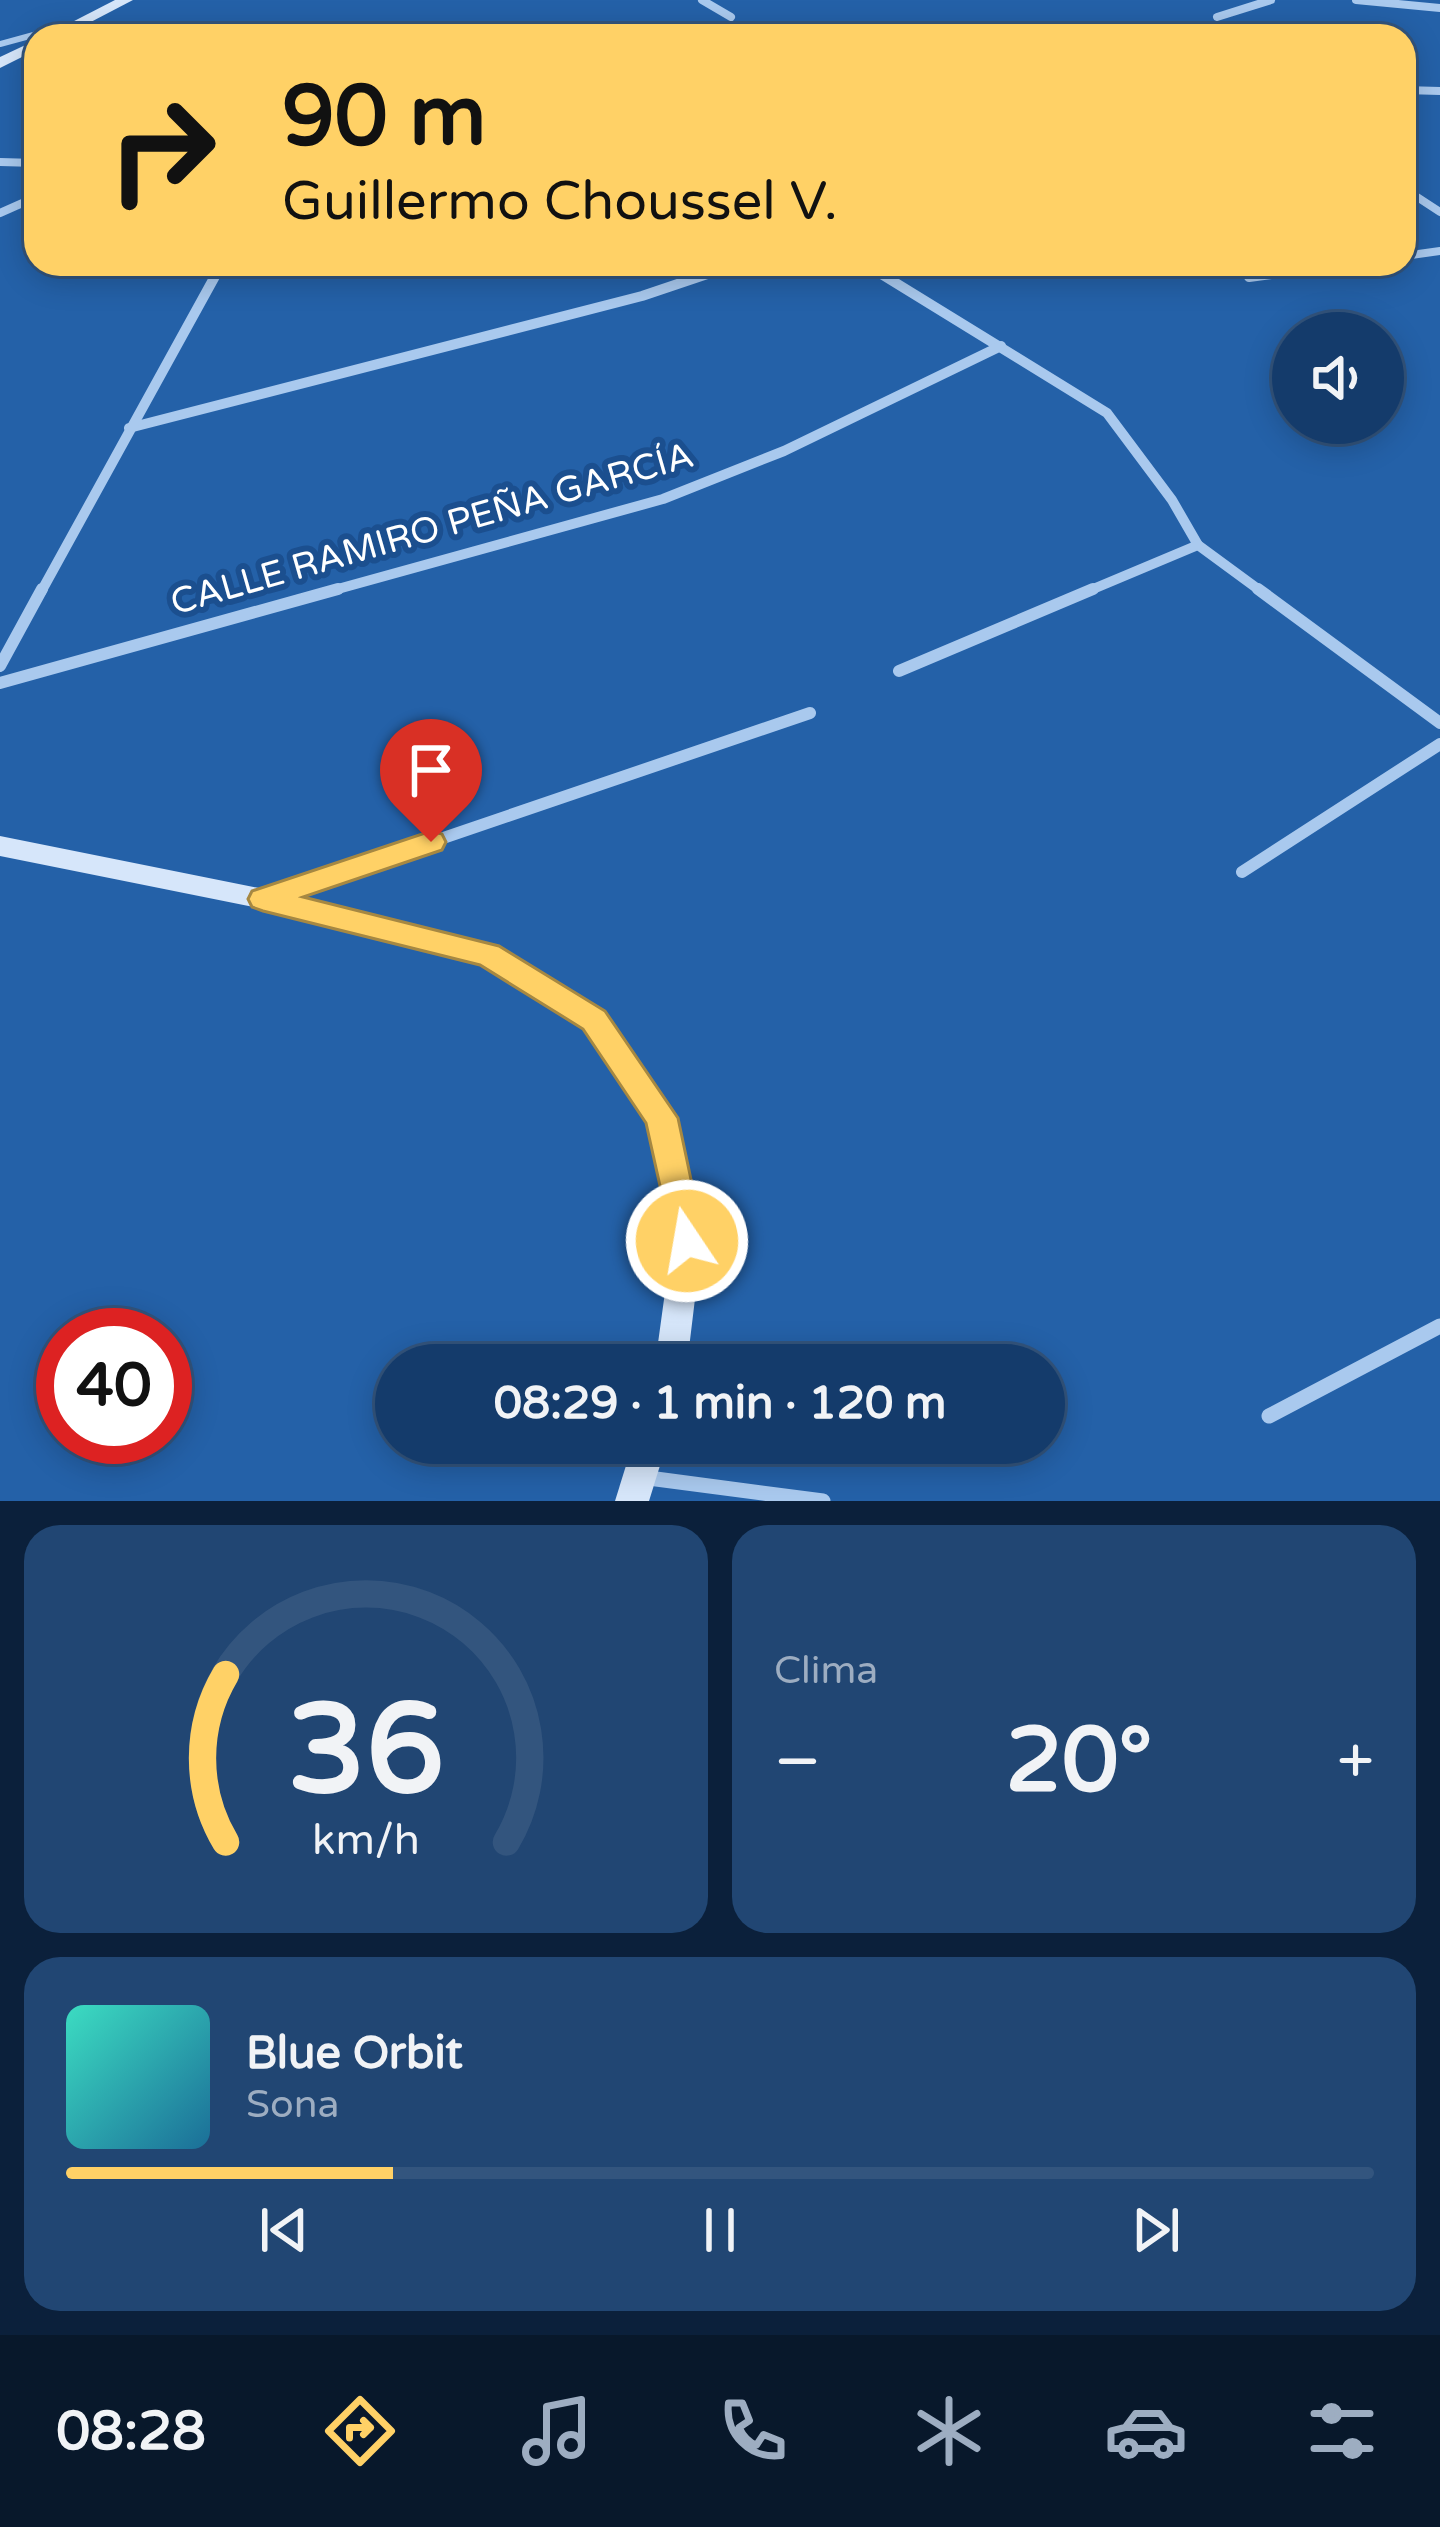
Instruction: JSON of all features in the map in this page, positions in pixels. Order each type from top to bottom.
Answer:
[{"type":"street","points":[[76,24],[126,0]]},
{"type":"street","points":[[702,0],[730,16]]},
{"type":"street","points":[[1217,17],[1271,0]]},
{"type":"street","points":[[1356,0],[1440,8]]},
{"type":"street","points":[[0,666],[214,276]]},
{"type":"street","points":[[129,428],[642,296],[701,276]]},
{"type":"street","points":[[886,276],[1107,413],[1172,500],[1198,545],[1440,722]]},
{"type":"street","points":[[1249,277],[1256,276]]},
{"type":"street","name":"CALLE RAMIRO PEÑA GARCÍA","points":[[0,683],[663,499],[784,451],[1000,346]]},
{"type":"street","points":[[899,671],[1198,545]]},
{"type":"street","points":[[263,899],[811,713]]},
{"type":"street","points":[[1242,872],[1440,744]]},
{"type":"street","points":[[0,846],[263,899],[488,955],[594,1020],[662,1118],[687,1241],[674,1344]]},
{"type":"street","points":[[1269,1416],[1440,1326]]},
{"type":"street","points":[[636,1489],[823,1501]]},
{"type":"shaded area","points":[[0,0],[1440,0],[1440,1501],[0,1501]]},
{"type":"route","points":[[431,842],[263,899],[488,955],[594,1020],[662,1118],[687,1241]]}]
